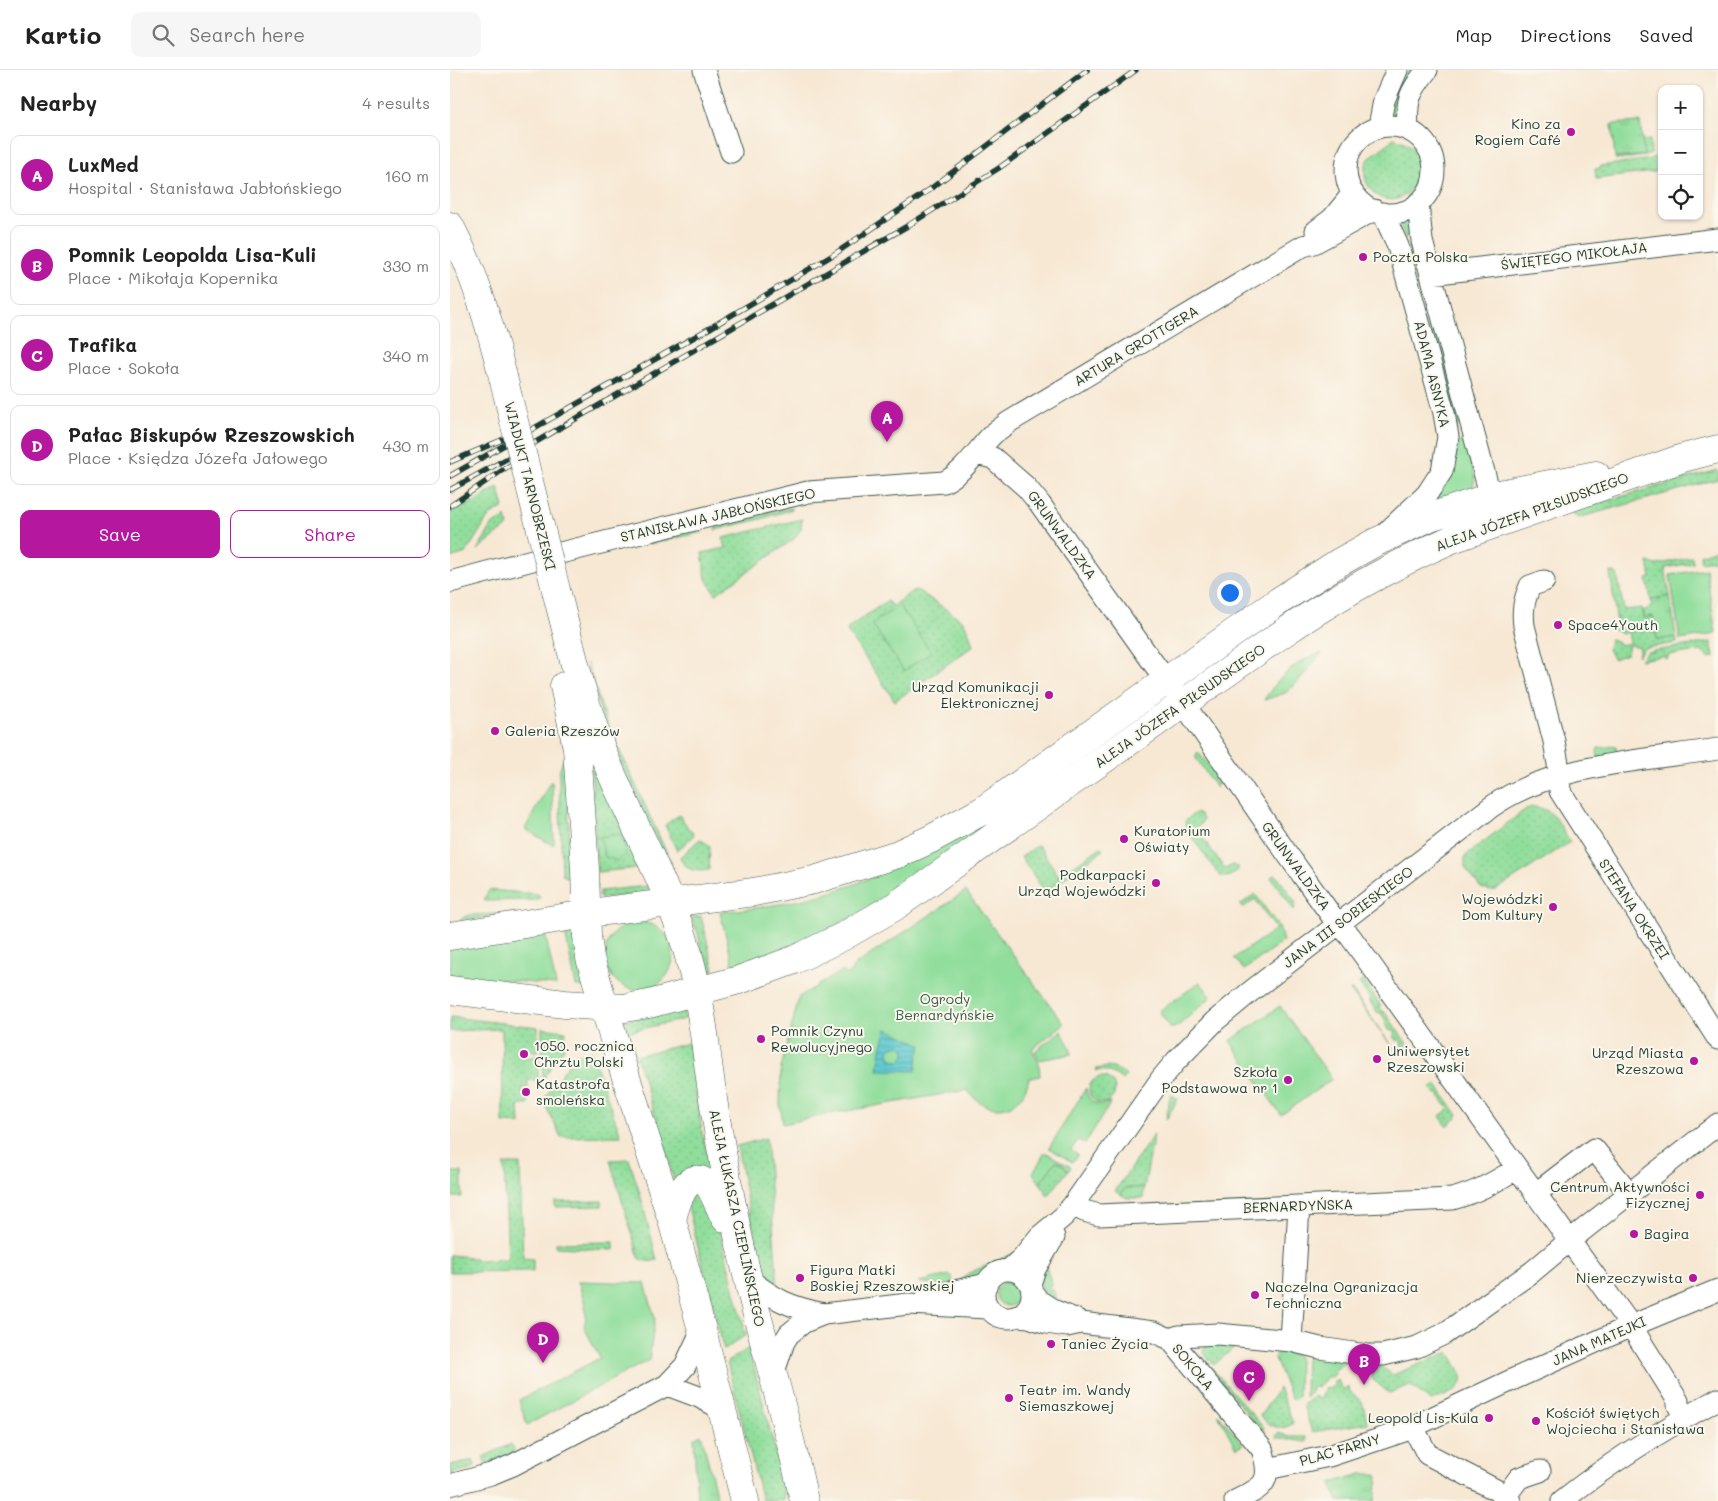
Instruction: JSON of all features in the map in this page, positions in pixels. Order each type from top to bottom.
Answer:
[{"type":"main road","points":[[450,226],[491,329],[495,379]]},
{"type":"main road","points":[[450,273],[495,379]]},
{"type":"main road","name":"WIADUKT TARNOBRZESKI","points":[[495,379],[549,596]]},
{"type":"main road","name":"ALEJA JÓZEFA PIŁSUDSKIEGO","points":[[586,914],[754,892],[814,880],[871,864],[898,854],[931,839],[982,811],[1302,586],[1374,543],[1430,517],[1522,488],[1683,458],[1718,449]]},
{"type":"main road","name":"ALEJA JÓZEFA PIŁSUDSKIEGO","points":[[605,1007],[625,1008],[649,1004],[757,974],[803,956],[842,937],[894,907],[1314,612],[1384,571],[1452,539],[1683,458]]},
{"type":"main road","points":[[549,596],[604,756],[669,903]]},
{"type":"main road","points":[[549,596],[577,748],[590,958],[672,1220],[745,1501]]},
{"type":"main road","name":"ALEJA ŁUKASZA CIEPLIŃSKIEGO","points":[[669,903],[684,941],[697,991],[714,1108],[738,1238],[774,1375],[799,1494]]},
{"type":"main road","points":[[450,936],[586,914]]},
{"type":"main road","points":[[450,990],[605,1007]]},
{"type":"main road","points":[[672,1220],[675,1205],[681,1192],[692,1181],[701,1181],[710,1187],[722,1214],[738,1238]]},
{"type":"main road","points":[[733,1449],[756,1488],[759,1501]]},
{"type":"street","points":[[704,70],[731,152]]},
{"type":"street","points":[[1379,127],[1384,100],[1397,70]]},
{"type":"street","points":[[1408,130],[1407,107],[1410,96],[1426,70]]},
{"type":"street","points":[[1394,126],[1408,130],[1424,141],[1430,150],[1434,172],[1432,183],[1427,193],[1411,208],[1400,212],[1378,212],[1362,203],[1353,193],[1346,177],[1348,156],[1358,139],[1379,127],[1394,126]]},
{"type":"street","name":"ARTURA GROTTGERA","points":[[1303,246],[1306,238],[1332,219],[1353,193]]},
{"type":"street","name":"ADAMA ASNYKA","points":[[1418,203],[1422,240],[1488,487],[1489,498]]},
{"type":"street","name":"ARTURA GROTTGERA","points":[[976,454],[993,434],[1009,422],[1303,246],[1314,243],[1378,212]]},
{"type":"street","name":"ADAMA ASNYKA","points":[[1374,543],[1415,506],[1435,484],[1442,471],[1448,437],[1444,413],[1398,246],[1378,212]]},
{"type":"street","name":"ŚWIĘTEGO MIKOŁAJA","points":[[1431,274],[1718,239]]},
{"type":"street","name":"STANISŁAWA JABŁOŃSKIEGO","points":[[450,582],[808,492],[944,482],[952,478],[976,454]]},
{"type":"street","name":"GRUNWALDZKA","points":[[976,454],[993,458],[1026,486],[1040,504],[1184,704],[1282,848],[1517,1168],[1630,1326],[1678,1401],[1678,1405],[1685,1418]]},
{"type":"street","points":[[1452,539],[1484,513],[1489,506],[1489,498]]},
{"type":"street","points":[[1544,581],[1530,586],[1522,612],[1554,741],[1558,776]]},
{"type":"street","name":"JANA III SOBIESKIEGO","points":[[1031,1288],[1034,1269],[1068,1211],[1161,1079],[1186,1049],[1215,1021],[1243,998],[1506,797],[1558,776],[1592,768],[1718,750]]},
{"type":"street","name":"STEFANA OKRZEI","points":[[1558,776],[1560,791],[1566,803],[1718,1040]]},
{"type":"street","points":[[1170,1339],[1179,1336],[1218,1334],[1291,1341],[1320,1348],[1367,1355],[1416,1348],[1444,1334],[1532,1272],[1718,1124]]},
{"type":"street","points":[[1535,1194],[1594,1149],[1629,1193]]},
{"type":"street","name":"BERNARDYŃSKA","points":[[1068,1211],[1084,1211],[1099,1215],[1452,1199],[1470,1194],[1492,1184],[1517,1168]]},
{"type":"street","points":[[1291,1341],[1299,1206]]},
{"type":"street","name":"JANA III SOBIESKIEGO","points":[[1009,1270],[1022,1258],[1040,1236],[1068,1211]]},
{"type":"street","points":[[774,1375],[784,1342],[789,1334],[804,1322],[824,1314],[908,1304],[988,1308],[1002,1317],[1010,1318],[1018,1316],[1029,1306],[1031,1288],[1024,1276],[1009,1270],[993,1276],[987,1284],[984,1297],[988,1308]]},
{"type":"street","points":[[748,1279],[784,1303],[799,1309],[824,1314]]},
{"type":"street","points":[[908,1304],[935,1295],[987,1284]]},
{"type":"street","name":"SOKOŁA","points":[[1031,1288],[1039,1301],[1055,1311],[1072,1316],[1081,1322]]},
{"type":"street","name":"JANA MATEJKI","points":[[1480,1395],[1630,1326],[1718,1290]]},
{"type":"street","name":"SOKOŁA","points":[[1018,1316],[1029,1317],[1047,1324],[1067,1326],[1081,1322],[1154,1332],[1170,1339],[1262,1449],[1267,1469]]},
{"type":"street","points":[[450,1485],[484,1476],[513,1465],[667,1385],[685,1366],[702,1330]]},
{"type":"street","points":[[667,1385],[695,1395],[722,1409]]},
{"type":"street","name":"PLAC FARNY","points":[[1267,1469],[1329,1456],[1413,1427],[1480,1395]]},
{"type":"street","points":[[1562,1501],[1630,1452],[1718,1399]]},
{"type":"street","points":[[1413,1427],[1427,1454],[1503,1496],[1519,1478],[1540,1471]]},
{"type":"street","points":[[1235,1501],[1262,1487],[1266,1479],[1267,1469]]},
{"type":"green space","points":[[1406,70],[1417,70],[1398,120],[1391,120],[1392,102]]},
{"type":"green space","points":[[1640,122],[1644,155],[1615,158],[1612,124]]},
{"type":"green space","points":[[1393,138],[1410,146],[1419,157],[1420,170],[1416,183],[1408,193],[1396,199],[1384,199],[1371,190],[1367,184],[1365,167],[1368,160]]},
{"type":"green space","points":[[1650,140],[1651,154],[1616,160],[1616,158],[1643,155],[1642,141]]},
{"type":"green space","points":[[1658,157],[1658,171],[1596,179],[1595,169],[1601,168],[1601,166]]},
{"type":"green space","points":[[1410,215],[1415,234],[1405,238],[1399,219]]},
{"type":"green space","points":[[1417,245],[1462,424],[1456,426],[1408,247]]},
{"type":"green space","points":[[1466,440],[1475,478],[1472,491],[1434,501],[1450,474],[1458,443]]},
{"type":"green space","points":[[1718,470],[1718,479],[1578,518],[1574,515],[1573,510]]},
{"type":"green space","points":[[498,487],[504,507],[489,516],[466,553],[450,558],[450,512],[472,503]]},
{"type":"green space","points":[[789,508],[793,509],[715,530],[718,524]]},
{"type":"green space","points":[[506,517],[508,526],[477,550],[493,524]]},
{"type":"green space","points":[[802,519],[801,529],[794,539],[716,594],[706,579],[702,553],[726,548],[723,538]]},
{"type":"green space","points":[[696,528],[703,532],[649,544],[648,540]]},
{"type":"green space","points":[[1718,548],[1718,559],[1701,562],[1700,555]]},
{"type":"green space","points":[[1692,557],[1693,563],[1665,568],[1670,596],[1651,600],[1647,579],[1651,578],[1648,562],[1656,565]]},
{"type":"green space","points":[[1706,569],[1716,634],[1680,640],[1670,575]]},
{"type":"green space","points":[[1610,572],[1617,574],[1624,610],[1642,608],[1644,618],[1653,616],[1657,640],[1676,637],[1677,643],[1644,648],[1638,656],[1640,647],[1629,645],[1627,654],[1613,659],[1608,649],[1610,639],[1622,645],[1630,643],[1628,632],[1622,634],[1612,629],[1611,625],[1617,623]]},
{"type":"green space","points":[[917,590],[962,620],[968,630],[973,646],[895,701],[847,631],[849,627],[887,601],[892,606],[911,592]]},
{"type":"green space","points":[[1670,596],[1676,637],[1657,640],[1653,616],[1644,618],[1643,611],[1652,606],[1651,600]]},
{"type":"green space","points":[[899,605],[931,652],[904,671],[872,624]]},
{"type":"green space","points":[[1711,642],[1714,657],[1709,658],[1701,651],[1668,655],[1668,658],[1665,659],[1664,656],[1640,660],[1647,652]]},
{"type":"green space","points":[[1322,653],[1294,686],[1285,693],[1264,700],[1275,684],[1288,671],[1304,660]]},
{"type":"green space","points":[[587,663],[607,723],[671,862],[670,864],[607,736]]},
{"type":"green space","points":[[1616,746],[1617,755],[1598,758],[1598,748]]},
{"type":"green space","points":[[1198,752],[1220,779],[1216,788],[1196,758]]},
{"type":"green space","points":[[566,753],[571,878],[562,874],[559,775]]},
{"type":"green space","points":[[592,758],[640,868],[597,872]]},
{"type":"green space","points":[[550,782],[552,782],[554,844],[552,845],[525,829]]},
{"type":"green space","points":[[1007,804],[1013,813],[890,898],[809,939],[733,965],[720,912],[794,901],[848,887],[920,854]]},
{"type":"green space","points":[[1532,807],[1546,810],[1556,818],[1570,842],[1496,890],[1490,891],[1481,888],[1465,868],[1465,856],[1526,809]]},
{"type":"green space","points":[[1195,813],[1200,814],[1203,819],[1196,828],[1225,869],[1233,865],[1238,867],[1238,870],[1231,875],[1224,877],[1219,875],[1186,829],[1185,821]]},
{"type":"green space","points":[[679,815],[694,835],[677,851],[665,825]]},
{"type":"green space","points":[[621,834],[626,854],[617,861],[605,857],[600,837]]},
{"type":"green space","points":[[700,839],[710,846],[709,870],[692,870],[682,862],[680,857]]},
{"type":"green space","points":[[1038,845],[1059,876],[1101,847],[1103,850],[1045,892],[1021,857]]},
{"type":"green space","points":[[1277,876],[1296,903],[1294,910],[1271,877]]},
{"type":"green space","points":[[647,886],[650,893],[600,898],[600,891]]},
{"type":"green space","points":[[489,890],[538,894],[541,897],[536,900],[485,901],[484,899]]},
{"type":"green space","name":"Ogrody Bernardyńskie","points":[[966,891],[1064,1024],[1032,1049],[1039,1064],[1040,1076],[1029,1078],[1025,1090],[1019,1099],[1012,1105],[1003,1108],[984,1105],[967,1090],[783,1124],[780,1104],[781,1068],[799,997],[842,971],[848,975],[855,965]]},
{"type":"green space","points":[[1255,894],[1279,927],[1283,941],[1244,970],[1234,958],[1276,929],[1255,899],[1242,908],[1240,905]]},
{"type":"green space","points":[[517,913],[457,922],[471,915]]},
{"type":"green space","points":[[701,916],[714,970],[705,973],[698,933],[691,917]]},
{"type":"green space","points":[[639,922],[652,925],[663,932],[670,943],[673,956],[670,969],[663,980],[652,987],[639,990],[626,987],[615,980],[608,969],[605,956],[608,943],[615,932],[626,925]]},
{"type":"green space","points":[[573,931],[579,969],[585,987],[576,986],[565,932]]},
{"type":"green space","points":[[545,933],[556,985],[450,975],[450,946]]},
{"type":"green space","points":[[1363,980],[1381,1006],[1379,1006],[1410,1048],[1405,1051],[1399,1039],[1397,1041],[1394,1036],[1396,1034],[1393,1030],[1390,1031],[1380,1012],[1378,1013],[1369,1001],[1371,1000],[1359,983]]},
{"type":"green space","points":[[1200,982],[1211,997],[1178,1026],[1170,1028],[1159,1011]]},
{"type":"green space","points":[[1351,989],[1398,1055],[1350,990]]},
{"type":"green space","points":[[1280,1006],[1332,1079],[1281,1115],[1230,1041]]},
{"type":"green space","points":[[683,1007],[685,1019],[627,1032],[624,1021]]},
{"type":"green space","points":[[450,1017],[538,1027],[538,1051],[531,1051],[528,1048],[521,1049],[522,1058],[538,1056],[538,1080],[528,1080],[528,1088],[522,1088],[523,1096],[528,1096],[528,1105],[519,1105],[520,1124],[503,1123],[502,1029],[450,1031]]},
{"type":"green space","points":[[542,1028],[566,1031],[564,1048],[543,1079]]},
{"type":"green space","points":[[1061,1031],[1072,1054],[1039,1060],[1035,1051]]},
{"type":"green space","points":[[689,1043],[702,1133],[711,1172],[674,1181],[636,1056]]},
{"type":"green space","points":[[591,1051],[621,1136],[561,1137],[543,1100],[575,1055]]},
{"type":"green space","points":[[1107,1067],[1118,1070],[1126,1076],[1123,1080],[1111,1073],[1097,1071],[1096,1069]]},
{"type":"green space","points":[[1102,1077],[1111,1081],[1115,1090],[1111,1099],[1102,1103],[1093,1099],[1089,1090],[1093,1081]]},
{"type":"green space","points":[[1436,1084],[1458,1115],[1447,1126],[1440,1116],[1449,1109],[1431,1088]]},
{"type":"green space","points":[[1086,1088],[1091,1101],[1094,1103],[1107,1104],[1111,1102],[1085,1144],[1078,1140],[1071,1150],[1078,1155],[1072,1162],[1049,1148]]},
{"type":"green space","points":[[1171,1095],[1178,1099],[1166,1120],[1170,1097]]},
{"type":"green space","points":[[1154,1134],[1144,1188],[1126,1188],[1122,1195],[1115,1191]]},
{"type":"green space","points":[[766,1138],[778,1287],[770,1277],[757,1243],[737,1146]]},
{"type":"green space","points":[[1045,1152],[1071,1167],[1068,1171],[1062,1164],[1056,1161],[1040,1183],[1033,1173]]},
{"type":"green space","points":[[629,1159],[641,1197],[657,1260],[655,1261],[645,1261],[639,1258],[610,1160]]},
{"type":"green space","points":[[1056,1161],[1063,1164],[1068,1171],[1048,1196],[1040,1183]]},
{"type":"green space","points":[[520,1164],[523,1258],[533,1259],[533,1271],[450,1272],[450,1255],[475,1258],[475,1260],[508,1259],[504,1165]]},
{"type":"green space","points":[[450,1172],[462,1172],[462,1197],[450,1197]]},
{"type":"green space","points":[[1126,1188],[1144,1188],[1143,1198],[1127,1198],[1122,1195],[1122,1191]]},
{"type":"green space","points":[[694,1192],[712,1201],[746,1335],[724,1350],[688,1207]]},
{"type":"green space","points":[[602,1201],[602,1206],[555,1207],[555,1202]]},
{"type":"green space","points":[[614,1242],[614,1250],[556,1247],[556,1243]]},
{"type":"green space","points":[[1019,1251],[1012,1258],[993,1264],[973,1281],[962,1283],[961,1281],[967,1274]]},
{"type":"green space","points":[[1046,1266],[1052,1285],[1048,1286],[1049,1290],[1053,1289],[1058,1306],[1042,1289],[1041,1280]]},
{"type":"green space","points":[[952,1276],[952,1284],[942,1286],[918,1282]]},
{"type":"green space","points":[[578,1281],[645,1283],[655,1319],[649,1360],[527,1425],[519,1400],[600,1358],[584,1327],[586,1310]]},
{"type":"green space","points":[[1008,1282],[1016,1286],[1020,1294],[1016,1302],[1008,1306],[1000,1302],[996,1294],[1000,1286]]},
{"type":"green space","points":[[1208,1344],[1237,1345],[1214,1365],[1203,1352]]},
{"type":"green space","points":[[749,1348],[780,1470],[784,1494],[783,1501],[762,1500],[727,1362]]},
{"type":"green space","points":[[1278,1351],[1296,1354],[1299,1358],[1298,1397],[1296,1399],[1291,1398],[1274,1357]]},
{"type":"green space","points":[[1449,1352],[1462,1376],[1462,1381],[1460,1386],[1451,1393],[1431,1401],[1410,1385],[1389,1393],[1371,1378],[1373,1374],[1363,1370],[1362,1365],[1375,1365],[1393,1375]]},
{"type":"green space","points":[[1310,1355],[1346,1361],[1334,1371],[1336,1373],[1330,1378],[1328,1376],[1318,1387],[1316,1385],[1305,1397],[1306,1359]]},
{"type":"green space","points":[[1211,1367],[1264,1428],[1263,1430],[1210,1369]]},
{"type":"green space","points":[[1337,1380],[1343,1389],[1349,1387],[1350,1392],[1362,1402],[1368,1423],[1312,1432],[1303,1405],[1315,1396],[1318,1399],[1324,1395],[1322,1392],[1327,1387],[1329,1389],[1335,1385],[1333,1383]]},
{"type":"green space","points":[[1279,1388],[1293,1423],[1280,1428],[1271,1425],[1260,1416]]},
{"type":"green space","points":[[1218,1414],[1243,1444],[1236,1448]]},
{"type":"green space","points":[[1278,1433],[1291,1437],[1306,1437],[1306,1442],[1276,1437]]},
{"type":"green space","points":[[701,1434],[718,1501],[697,1501],[694,1438]]},
{"type":"green space","points":[[511,1444],[514,1449],[513,1453],[489,1464],[485,1462],[483,1457]]},
{"type":"green space","points":[[473,1460],[475,1466],[473,1468],[450,1474],[450,1465]]},
{"type":"green space","points":[[1361,1474],[1377,1474],[1375,1501],[1338,1501],[1331,1483]]},
{"type":"water","points":[[887,1029],[922,1045],[916,1071],[878,1070],[881,1049]],"holes":[[[900,1045],[905,1050],[905,1055],[901,1061],[896,1061],[890,1057],[889,1051],[892,1047]]]},
{"type":"railway","points":[[450,476],[710,328],[833,255],[929,190],[1087,70]]},
{"type":"railway","points":[[450,490],[909,225],[999,168],[1136,70]]},
{"type":"railway","points":[[450,462],[511,436]]},
{"type":"railway","points":[[450,506],[519,459]]},
{"type":"place","name":"Kino za Rogiem Café","points":[[1571,132]]},
{"type":"place","name":"Poczta Polska","points":[[1363,257]]},
{"type":"place","name":"LuxMed","points":[[887,442]]},
{"type":"place","name":"Space4Youth","points":[[1558,625]]},
{"type":"place","name":"Urząd Komunikacji Elektronicznej","points":[[1049,695]]},
{"type":"place","name":"Galeria Rzeszów","points":[[495,731]]},
{"type":"place","name":"Kuratorium Oświaty","points":[[1124,839]]},
{"type":"place","name":"Podkarpacki Urząd Wojewódzki","points":[[1156,883]]},
{"type":"place","name":"Wojewódzki Dom Kultury","points":[[1553,907]]},
{"type":"place","name":"Pomnik Czynu Rewolucyjnego","points":[[761,1039]]},
{"type":"place","name":"1050. rocznica Chrztu Polski","points":[[524,1054]]},
{"type":"place","name":"Uniwersytet Rzeszowski","points":[[1377,1059]]},
{"type":"place","name":"Urząd Miasta Rzeszowa","points":[[1694,1061]]},
{"type":"place","name":"Szkoła Podstawowa nr 1","points":[[1288,1080]]},
{"type":"place","name":"Katastrofa smoleńska","points":[[526,1092]]},
{"type":"place","name":"Centrum Aktywności Fizycznej","points":[[1700,1195]]},
{"type":"place","name":"Bagira","points":[[1634,1234]]},
{"type":"place","name":"Figura Matki Boskiej Rzeszowskiej","points":[[800,1278]]},
{"type":"place","name":"Nierzeczywista","points":[[1693,1278]]},
{"type":"place","name":"Naczelna Ogranizacja Techniczna","points":[[1255,1295]]},
{"type":"place","name":"Taniec Życia","points":[[1051,1344]]},
{"type":"place","name":"Pałac Biskupów Rzeszowskich","points":[[543,1363]]},
{"type":"place","name":"Pomnik Leopolda Lisa-Kuli","points":[[1364,1385]]},
{"type":"place","name":"Teatr im. Wandy Siemaszkowej","points":[[1009,1398]]},
{"type":"place","name":"Trafika","points":[[1249,1401]]},
{"type":"place","name":"Leopold Lis-Kula","points":[[1489,1418]]},
{"type":"place","name":"Kościół świętych Wojciecha i Stanisława","points":[[1536,1421]]}]
